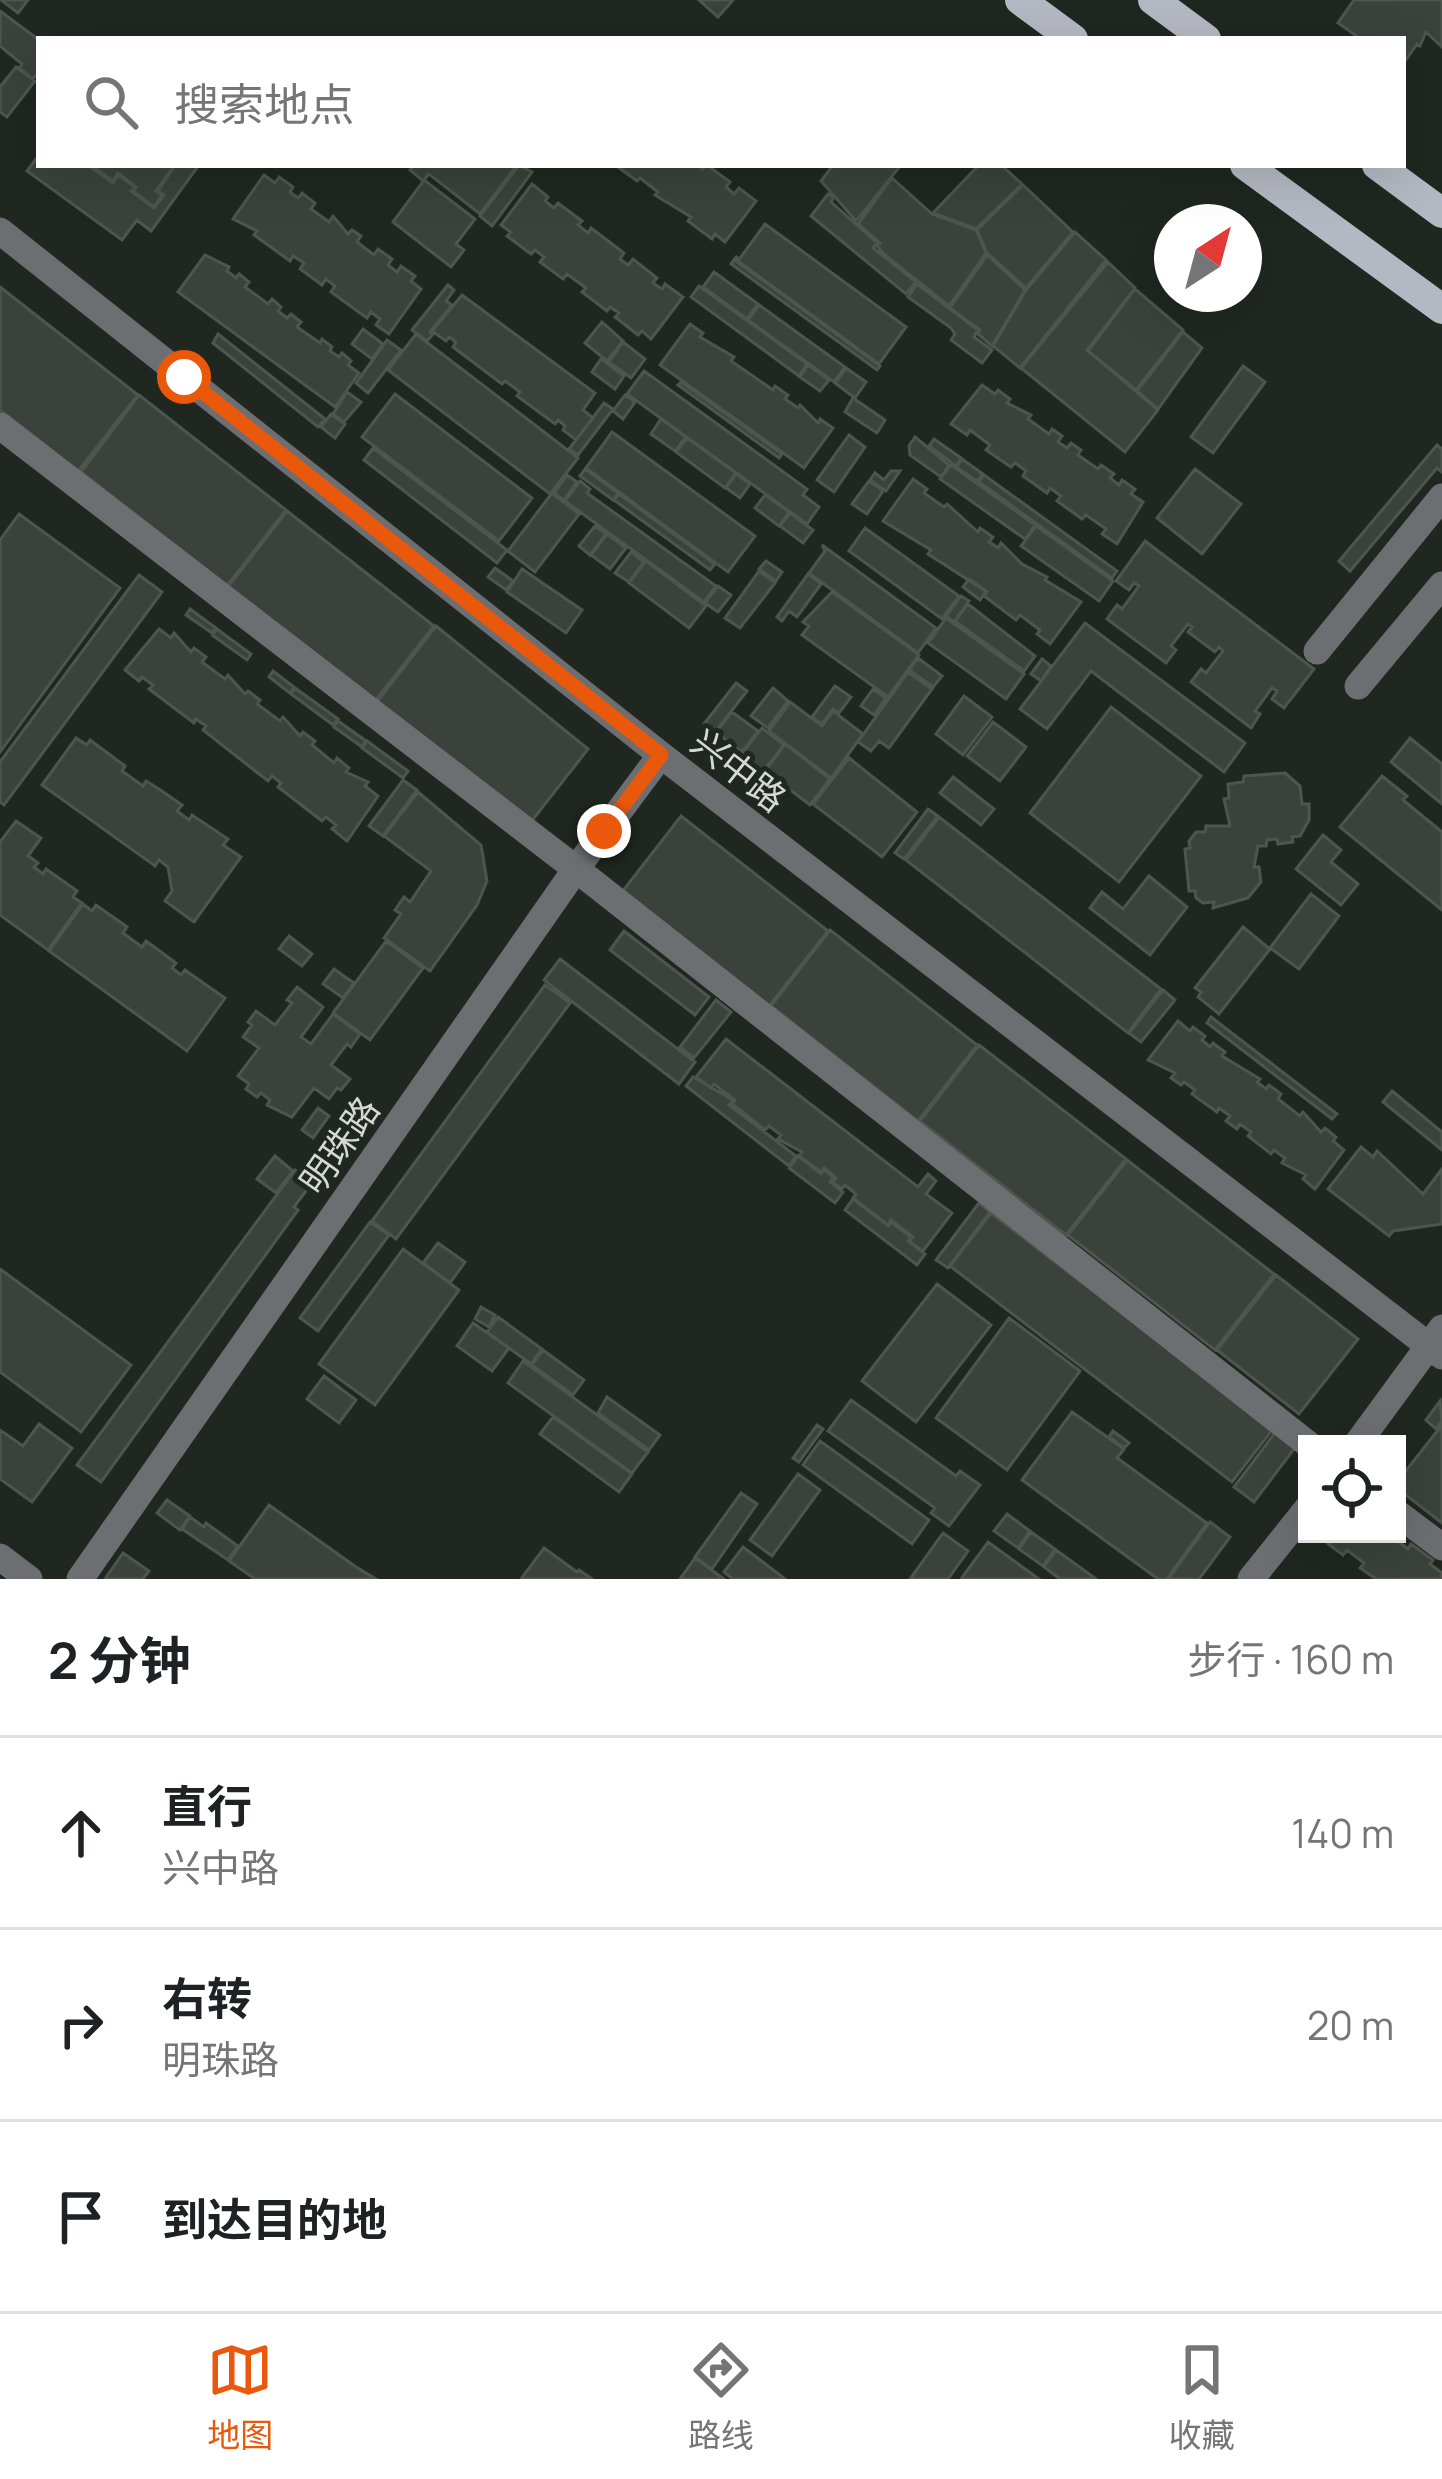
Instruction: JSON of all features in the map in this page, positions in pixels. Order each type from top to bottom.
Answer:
[{"type":"main road","points":[[1020,0],[1069,36]]},
{"type":"main road","points":[[1153,0],[1202,36]]},
{"type":"main road","points":[[1250,168],[1442,309]]},
{"type":"main road","points":[[1381,168],[1442,213]]},
{"type":"street","name":"兴中路","points":[[0,231],[661,755],[1438,1343]]},
{"type":"street","points":[[0,427],[576,869],[1298,1436]]},
{"type":"street","points":[[1317,651],[1442,497]]},
{"type":"street","points":[[1358,686],[1442,585]]},
{"type":"street","name":"明珠路","points":[[80,1579],[576,869],[661,755]]},
{"type":"street","points":[[1364,1435],[1438,1343]]},
{"type":"street","points":[[1251,1579],[1298,1520]]},
{"type":"street","points":[[1406,1520],[1442,1547]]},
{"type":"street","points":[[0,1557],[29,1579]]},
{"type":"building","points":[[1,0],[28,0],[18,13]]},
{"type":"building","points":[[699,0],[733,0],[718,17]]},
{"type":"building","points":[[1354,0],[1442,0],[1442,47],[1426,32],[1406,60],[1406,36],[1357,36],[1338,23]]},
{"type":"building","points":[[0,11],[36,38],[33,79],[19,68],[22,64],[0,46]]},
{"type":"building","points":[[16,67],[35,81],[7,117],[0,112],[0,87]]},
{"type":"building","points":[[36,159],[36,168],[92,168],[113,183],[118,175],[154,208],[164,195],[158,191],[173,168],[197,168],[151,231],[137,220],[122,240],[27,171]]},
{"type":"building","points":[[95,168],[173,168],[156,191],[162,195],[154,207],[118,173],[113,181]]},
{"type":"building","points":[[515,168],[480,214],[429,174],[423,181],[410,170]]},
{"type":"building","points":[[517,168],[532,172],[492,226],[480,216]]},
{"type":"building","points":[[619,168],[711,168],[730,182],[726,187],[734,194],[739,188],[756,201],[725,242],[715,234],[712,239],[688,221],[691,217],[655,195],[658,192],[640,178],[637,181]]},
{"type":"building","points":[[831,168],[899,168],[856,221],[821,181]]},
{"type":"building","points":[[976,168],[1004,168],[1022,184],[976,229],[933,213]]},
{"type":"building","points":[[264,175],[275,183],[279,177],[293,187],[290,192],[298,198],[302,193],[315,203],[311,209],[329,222],[333,216],[348,234],[352,230],[361,236],[357,242],[374,255],[378,249],[392,259],[388,265],[397,272],[401,266],[415,276],[411,281],[421,289],[389,334],[376,325],[380,319],[371,312],[367,318],[331,292],[335,286],[326,279],[322,285],[300,269],[304,263],[293,256],[290,261],[254,235],[257,231],[233,219]]},
{"type":"building","points":[[892,178],[932,214],[976,230],[986,253],[949,306],[886,256],[877,246],[880,243],[858,224]]},
{"type":"building","points":[[424,180],[475,219],[456,244],[464,250],[451,267],[393,222]]},
{"type":"building","points":[[532,184],[554,208],[558,203],[582,221],[578,225],[588,233],[591,228],[624,253],[620,259],[628,265],[633,259],[657,278],[653,283],[662,289],[665,284],[683,297],[651,339],[642,331],[638,335],[615,317],[619,313],[610,307],[607,311],[582,292],[586,288],[567,274],[563,279],[540,262],[544,257],[535,250],[531,254],[507,236],[511,232],[501,225]]},
{"type":"building","points":[[1023,185],[1073,232],[1026,288],[987,253],[977,230]]},
{"type":"building","points":[[828,194],[877,243],[873,248],[916,282],[906,294],[811,216]]},
{"type":"building","points":[[765,224],[906,327],[879,364],[738,261]]},
{"type":"building","points":[[1075,232],[1106,260],[1020,368],[993,346],[1026,290]]},
{"type":"building","points":[[205,255],[229,267],[227,271],[236,278],[239,274],[249,282],[245,287],[268,304],[272,299],[281,307],[278,311],[301,322],[297,327],[351,361],[348,365],[359,373],[335,407],[178,292]]},
{"type":"building","points":[[987,255],[1025,290],[992,346],[978,334],[980,330],[950,308]]},
{"type":"building","points":[[737,256],[736,261],[880,366],[877,370],[731,264]]},
{"type":"building","points":[[1108,262],[1135,288],[1087,350],[1158,410],[1125,452],[1021,368]]},
{"type":"building","points":[[714,272],[758,304],[747,319],[703,287]]},
{"type":"building","points":[[917,284],[978,330],[974,337],[992,350],[982,363],[951,340],[955,334],[951,328],[908,297]]},
{"type":"building","points":[[448,285],[454,290],[446,301],[452,305],[427,341],[412,330]]},
{"type":"building","points":[[699,286],[807,364],[799,376],[691,297]]},
{"type":"building","points":[[0,287],[138,395],[78,471],[0,410]]},
{"type":"building","points":[[1135,289],[1154,305],[1154,312],[1162,312],[1183,330],[1136,390],[1088,351]]},
{"type":"building","points":[[462,295],[595,393],[583,410],[593,418],[576,440],[558,420],[555,424],[517,396],[520,392],[453,347],[456,342],[432,331]]},
{"type":"building","points":[[759,305],[845,367],[834,382],[748,320]]},
{"type":"building","points":[[602,322],[623,341],[607,361],[585,343]]},
{"type":"building","points":[[690,324],[703,333],[700,337],[734,357],[731,361],[788,395],[785,399],[800,405],[818,423],[820,419],[833,428],[804,468],[660,365]]},
{"type":"building","points":[[363,329],[383,344],[372,359],[352,344]]},
{"type":"building","points":[[1183,332],[1202,348],[1158,409],[1137,391]]},
{"type":"building","points":[[218,334],[325,419],[318,427],[213,343]]},
{"type":"building","points":[[416,334],[578,458],[550,494],[388,370]]},
{"type":"building","points":[[387,340],[401,350],[368,393],[356,383]]},
{"type":"building","points":[[623,342],[645,359],[631,378],[609,362]]},
{"type":"building","points":[[601,359],[624,376],[615,389],[592,372]]},
{"type":"building","points":[[808,365],[829,380],[820,391],[800,377]]},
{"type":"building","points":[[1243,366],[1265,382],[1213,453],[1191,437]]},
{"type":"building","points":[[846,368],[866,382],[855,398],[835,383]]},
{"type":"building","points":[[644,371],[807,489],[803,495],[819,507],[807,524],[627,394]]},
{"type":"building","points":[[681,382],[782,454],[779,458],[678,385]]},
{"type":"building","points":[[982,385],[995,394],[998,390],[1010,399],[1007,403],[1031,415],[1028,419],[1049,434],[1052,429],[1062,436],[1058,442],[1081,450],[1078,455],[1114,474],[1110,478],[1119,485],[1122,480],[1135,489],[1131,494],[1143,502],[1117,544],[1102,534],[1106,529],[1057,501],[1061,496],[1050,488],[1047,493],[1023,476],[1026,471],[1015,463],[1011,467],[986,450],[990,445],[970,430],[967,435],[951,424]]},
{"type":"building","points":[[347,392],[361,402],[344,422],[333,414]]},
{"type":"building","points":[[395,394],[532,498],[499,541],[362,437]]},
{"type":"building","points":[[139,395],[286,510],[227,586],[81,472]]},
{"type":"building","points":[[625,395],[635,402],[623,419],[613,411]]},
{"type":"building","points":[[853,398],[885,420],[877,433],[845,412]]},
{"type":"building","points":[[604,403],[613,409],[578,455],[569,449]]},
{"type":"building","points":[[331,414],[345,424],[335,438],[321,427]]},
{"type":"building","points":[[661,419],[686,437],[675,451],[651,434]]},
{"type":"building","points":[[612,432],[755,536],[728,572],[586,468]]},
{"type":"building","points":[[849,435],[865,447],[834,492],[817,480]]},
{"type":"building","points":[[915,437],[949,465],[941,477],[910,455]]},
{"type":"building","points":[[687,438],[736,473],[725,488],[676,452]]},
{"type":"building","points":[[934,439],[961,458],[956,466],[929,446]]},
{"type":"building","points":[[1437,445],[1442,449],[1442,472],[1437,468],[1350,571],[1339,561]]},
{"type":"building","points":[[373,448],[507,550],[497,563],[364,460]]},
{"type":"building","points":[[962,459],[983,474],[977,481],[956,467]]},
{"type":"building","points":[[951,465],[1035,525],[1025,539],[940,479]]},
{"type":"building","points":[[585,469],[618,493],[613,500],[580,476]]},
{"type":"building","points":[[1195,469],[1241,504],[1202,554],[1157,518]]},
{"type":"building","points":[[891,471],[900,471],[886,491],[870,480],[875,473],[884,480]]},
{"type":"building","points":[[736,474],[750,484],[740,498],[726,488]]},
{"type":"building","points":[[567,475],[577,482],[564,500],[554,493]]},
{"type":"building","points":[[984,475],[1117,571],[1112,578],[979,482]]},
{"type":"building","points":[[913,479],[927,489],[924,493],[944,507],[947,504],[978,532],[980,528],[993,537],[989,542],[998,548],[1001,543],[1022,564],[1081,602],[1050,644],[1020,615],[1016,620],[984,596],[987,592],[928,554],[931,550],[883,521]]},
{"type":"building","points":[[580,481],[590,489],[587,493],[716,586],[704,602],[565,501]]},
{"type":"building","points":[[869,481],[883,491],[867,514],[852,504]]},
{"type":"building","points":[[552,493],[579,514],[535,572],[508,551]]},
{"type":"building","points":[[619,494],[715,564],[710,570],[614,500]]},
{"type":"building","points":[[765,495],[789,512],[779,526],[755,508]]},
{"type":"building","points":[[287,511],[434,626],[375,701],[228,587]]},
{"type":"building","points":[[790,513],[813,530],[803,543],[780,526]]},
{"type":"building","points":[[19,514],[120,588],[0,752],[0,540]]},
{"type":"building","points":[[595,526],[606,534],[590,555],[579,546]]},
{"type":"building","points":[[1036,526],[1113,581],[1099,601],[1021,546]]},
{"type":"building","points":[[865,528],[959,596],[942,619],[849,551]]},
{"type":"building","points":[[607,534],[626,548],[610,569],[591,555]]},
{"type":"building","points":[[1145,541],[1314,669],[1284,708],[1272,699],[1277,691],[1272,688],[1255,711],[1260,714],[1251,728],[1191,682],[1201,669],[1206,673],[1223,651],[1219,647],[1215,652],[1188,632],[1192,627],[1188,624],[1171,646],[1176,650],[1166,663],[1107,619],[1117,605],[1122,609],[1139,586],[1134,583],[1129,590],[1116,581]]},
{"type":"building","points":[[822,545],[936,628],[918,653],[809,573],[825,551]]},
{"type":"building","points":[[631,552],[644,562],[629,582],[615,573]]},
{"type":"building","points":[[646,561],[706,606],[689,628],[629,583]]},
{"type":"building","points":[[766,561],[782,572],[776,581],[759,569]]},
{"type":"building","points":[[495,568],[513,581],[506,590],[488,577]]},
{"type":"building","points":[[522,569],[582,610],[566,633],[507,592]]},
{"type":"building","points":[[759,571],[775,583],[740,628],[725,618]]},
{"type":"building","points":[[808,574],[821,584],[797,617],[789,611],[782,621],[777,617]]},
{"type":"building","points":[[139,575],[162,592],[4,805],[0,802],[0,762]]},
{"type":"building","points":[[969,579],[986,591],[980,600],[963,587]]},
{"type":"building","points":[[718,586],[731,595],[718,612],[705,603]]},
{"type":"building","points":[[832,592],[919,655],[888,697],[802,635],[809,626],[803,622]]},
{"type":"building","points":[[961,596],[969,601],[954,622],[946,616]]},
{"type":"building","points":[[968,604],[1035,656],[1024,671],[955,621]]},
{"type":"building","points":[[190,609],[216,628],[212,633],[186,615]]},
{"type":"building","points":[[946,618],[1024,674],[1006,699],[928,643]]},
{"type":"building","points":[[1085,623],[1245,743],[1224,772],[1091,671],[1047,729],[1020,709]]},
{"type":"building","points":[[436,626],[588,749],[531,822],[377,702]]},
{"type":"building","points":[[159,629],[171,638],[174,633],[191,652],[194,648],[206,657],[202,662],[225,679],[228,675],[300,736],[303,732],[315,741],[312,745],[334,763],[337,758],[349,768],[346,772],[368,782],[365,786],[378,796],[347,841],[326,817],[322,821],[278,787],[281,783],[272,776],[268,781],[203,730],[206,726],[196,719],[194,723],[149,689],[153,685],[125,670]]},
{"type":"building","points":[[217,629],[251,654],[247,660],[212,635]]},
{"type":"building","points":[[918,658],[942,676],[933,687],[909,670]]},
{"type":"building","points":[[1042,659],[1051,666],[1041,681],[1031,674]]},
{"type":"building","points":[[273,671],[294,687],[290,693],[269,677]]},
{"type":"building","points":[[908,672],[932,689],[889,748],[879,741],[871,751],[858,742]]},
{"type":"building","points":[[736,683],[747,691],[715,732],[704,724]]},
{"type":"building","points":[[835,686],[851,697],[822,724],[812,717]]},
{"type":"building","points":[[295,688],[338,719],[333,725],[291,694]]},
{"type":"building","points":[[773,688],[788,701],[768,728],[751,716]]},
{"type":"building","points":[[873,689],[886,698],[874,715],[861,706]]},
{"type":"building","points":[[964,696],[992,717],[963,755],[936,734]]},
{"type":"building","points":[[790,702],[822,726],[833,711],[863,734],[831,778],[769,731]]},
{"type":"building","points":[[1111,707],[1201,776],[1119,882],[1030,813]]},
{"type":"building","points":[[732,712],[758,731],[742,752],[716,732]]},
{"type":"building","points":[[338,721],[366,741],[362,747],[334,727]]},
{"type":"building","points":[[993,722],[1026,747],[1000,781],[967,756]]},
{"type":"building","points":[[762,728],[784,745],[761,774],[739,757]]},
{"type":"building","points":[[76,738],[87,745],[90,740],[143,786],[146,781],[182,805],[177,811],[189,820],[192,815],[228,839],[223,845],[241,857],[194,922],[165,901],[172,891],[168,867],[159,860],[155,866],[42,785]]},
{"type":"building","points":[[1410,738],[1442,764],[1442,804],[1391,762]]},
{"type":"building","points":[[367,741],[408,771],[403,778],[362,748]]},
{"type":"building","points":[[785,744],[830,779],[810,805],[763,774]]},
{"type":"building","points":[[849,758],[917,812],[882,857],[813,804]]},
{"type":"building","points":[[1285,773],[1300,786],[1302,804],[1309,804],[1309,820],[1300,836],[1292,837],[1293,842],[1267,840],[1266,846],[1258,846],[1254,867],[1259,867],[1261,882],[1248,898],[1213,908],[1214,902],[1203,903],[1195,891],[1189,891],[1185,849],[1190,848],[1189,841],[1196,832],[1205,832],[1206,826],[1230,826],[1224,799],[1229,798],[1228,784],[1243,782],[1244,776]]},
{"type":"building","points":[[1382,776],[1442,832],[1442,910],[1340,827]]},
{"type":"building","points":[[953,777],[994,809],[981,825],[940,793]]},
{"type":"building","points":[[403,780],[417,790],[383,836],[369,826]]},
{"type":"building","points":[[418,792],[481,845],[487,881],[477,905],[430,971],[384,938],[401,914],[395,910],[404,897],[410,902],[431,871],[384,836]]},
{"type":"building","points":[[928,809],[938,816],[904,859],[895,853]]},
{"type":"building","points":[[681,816],[828,931],[769,1006],[622,892]]},
{"type":"building","points":[[939,817],[1161,989],[1128,1033],[906,860]]},
{"type":"building","points":[[16,821],[41,838],[28,856],[38,863],[34,867],[43,874],[46,869],[77,891],[73,897],[82,903],[48,950],[0,915],[0,842]]},
{"type":"building","points":[[1323,835],[1341,850],[1331,862],[1358,884],[1341,905],[1296,869]]},
{"type":"building","points":[[1149,876],[1187,907],[1150,955],[1090,908],[1102,892],[1123,909]]},
{"type":"building","points":[[1311,894],[1339,916],[1299,969],[1270,948]]},
{"type":"building","points":[[83,904],[92,911],[96,905],[127,927],[123,933],[142,947],[146,941],[176,963],[172,968],[181,975],[185,970],[225,998],[187,1051],[49,951]]},
{"type":"building","points":[[1243,927],[1270,949],[1219,1014],[1198,997],[1201,992],[1195,988]]},
{"type":"building","points":[[830,930],[977,1045],[918,1121],[771,1006]]},
{"type":"building","points":[[624,931],[709,997],[695,1015],[610,950]]},
{"type":"building","points":[[289,936],[312,954],[302,966],[279,949]]},
{"type":"building","points":[[386,941],[423,968],[370,1040],[333,1013]]},
{"type":"building","points":[[560,959],[695,1062],[679,1084],[544,980]]},
{"type":"building","points":[[334,969],[354,983],[343,998],[323,984]]},
{"type":"building","points":[[545,985],[570,1003],[396,1239],[372,1221]]},
{"type":"building","points":[[297,987],[323,1007],[301,1037],[311,1044],[333,1014],[360,1034],[331,1065],[350,1079],[341,1090],[337,1088],[329,1099],[314,1088],[292,1117],[267,1105],[270,1100],[246,1089],[249,1084],[238,1076],[259,1048],[243,1037],[252,1025],[248,1022],[256,1011],[275,1025],[292,1003],[287,1000]]},
{"type":"building","points":[[1163,990],[1175,1000],[1141,1042],[1129,1033]]},
{"type":"building","points":[[716,1000],[731,1012],[694,1058],[680,1047]]},
{"type":"building","points":[[1211,1017],[1337,1114],[1332,1119],[1207,1023]]},
{"type":"building","points":[[1178,1021],[1205,1036],[1202,1040],[1210,1047],[1213,1043],[1225,1052],[1222,1056],[1260,1079],[1257,1082],[1266,1089],[1269,1085],[1281,1094],[1278,1099],[1300,1116],[1303,1112],[1321,1132],[1325,1128],[1336,1137],[1333,1141],[1344,1150],[1315,1189],[1303,1179],[1306,1175],[1282,1163],[1285,1158],[1274,1150],[1271,1154],[1248,1136],[1251,1132],[1226,1121],[1230,1116],[1192,1094],[1195,1090],[1184,1082],[1181,1085],[1171,1078],[1175,1073],[1148,1060]]},
{"type":"building","points":[[726,1039],[918,1187],[928,1174],[936,1181],[926,1194],[952,1213],[923,1251],[891,1220],[888,1225],[853,1198],[856,1194],[845,1185],[842,1189],[833,1182],[836,1178],[824,1168],[821,1172],[799,1156],[802,1152],[778,1139],[781,1135],[769,1126],[765,1130],[732,1104],[735,1100],[696,1077]]},
{"type":"building","points":[[979,1045],[1126,1159],[1066,1235],[920,1121]]},
{"type":"building","points":[[693,1077],[733,1100],[729,1105],[796,1156],[789,1166],[686,1086]]},
{"type":"building","points":[[1392,1091],[1442,1132],[1442,1150],[1383,1102]]},
{"type":"building","points":[[318,1108],[329,1116],[313,1138],[302,1130]]},
{"type":"building","points":[[1361,1147],[1373,1157],[1377,1151],[1423,1194],[1442,1169],[1442,1224],[1393,1231],[1389,1236],[1328,1189]]},
{"type":"building","points":[[275,1156],[293,1171],[276,1193],[257,1179]]},
{"type":"building","points":[[798,1156],[821,1174],[824,1170],[833,1177],[830,1182],[843,1192],[835,1203],[789,1168]]},
{"type":"building","points":[[1127,1160],[1274,1274],[1215,1350],[1068,1235]]},
{"type":"building","points":[[295,1170],[312,1183],[294,1207],[298,1210],[101,1482],[77,1465]]},
{"type":"building","points":[[853,1199],[911,1237],[908,1241],[925,1254],[917,1265],[845,1210]]},
{"type":"building","points":[[979,1203],[990,1212],[948,1268],[936,1260]]},
{"type":"building","points":[[991,1213],[1273,1429],[1232,1482],[950,1266]]},
{"type":"building","points":[[370,1222],[389,1235],[318,1331],[300,1318]]},
{"type":"building","points":[[438,1243],[465,1262],[450,1283],[423,1263]]},
{"type":"building","points":[[403,1249],[459,1290],[375,1405],[319,1364]]},
{"type":"building","points":[[0,1269],[131,1365],[81,1432],[0,1372]]},
{"type":"building","points":[[1276,1275],[1358,1339],[1299,1414],[1217,1350]]},
{"type":"building","points":[[937,1284],[991,1325],[916,1422],[862,1381]]},
{"type":"building","points":[[481,1307],[495,1315],[489,1327],[475,1319]]},
{"type":"building","points":[[498,1317],[542,1349],[531,1364],[487,1332]]},
{"type":"building","points":[[1009,1318],[1080,1371],[1007,1470],[936,1418]]},
{"type":"building","points":[[473,1323],[509,1348],[492,1371],[457,1346]]},
{"type":"building","points":[[543,1350],[584,1380],[573,1395],[532,1365]]},
{"type":"building","points":[[523,1361],[648,1452],[632,1473],[508,1383]]},
{"type":"building","points":[[324,1376],[356,1400],[339,1423],[307,1399]]},
{"type":"building","points":[[607,1397],[660,1435],[649,1450],[598,1413]]},
{"type":"building","points":[[851,1400],[956,1476],[960,1471],[980,1485],[949,1526],[931,1513],[935,1508],[828,1431]]},
{"type":"building","points":[[1440,1401],[1442,1421],[1436,1429],[1426,1420]]},
{"type":"building","points":[[1072,1412],[1124,1449],[1117,1458],[1207,1523],[1167,1579],[1158,1579],[1022,1480]]},
{"type":"building","points":[[553,1417],[632,1474],[619,1492],[540,1434]]},
{"type":"building","points":[[39,1424],[72,1448],[32,1502],[0,1479],[0,1430],[23,1446]]},
{"type":"building","points":[[817,1425],[823,1429],[799,1462],[793,1458]]},
{"type":"building","points":[[1442,1425],[1442,1523],[1406,1495],[1406,1471]]},
{"type":"building","points":[[1277,1430],[1297,1445],[1254,1502],[1234,1487]]},
{"type":"building","points":[[1113,1431],[1129,1443],[1124,1448],[1109,1437]]},
{"type":"building","points":[[820,1441],[929,1520],[912,1544],[803,1465]]},
{"type":"building","points":[[798,1474],[820,1490],[772,1556],[750,1540]]},
{"type":"building","points":[[741,1493],[757,1504],[712,1569],[695,1557]]},
{"type":"building","points":[[167,1500],[190,1516],[180,1530],[157,1513]]},
{"type":"building","points":[[269,1505],[376,1579],[255,1579],[229,1561]]},
{"type":"building","points":[[1007,1514],[1030,1531],[1018,1548],[994,1531]]},
{"type":"building","points":[[190,1517],[238,1546],[228,1560],[182,1529]]},
{"type":"building","points":[[1210,1522],[1230,1537],[1199,1579],[1168,1579]]},
{"type":"building","points":[[1031,1532],[1055,1549],[1043,1566],[1019,1549]]},
{"type":"building","points":[[943,1533],[968,1551],[948,1579],[910,1579]]},
{"type":"building","points":[[988,1542],[1039,1579],[961,1579]]},
{"type":"building","points":[[1400,1543],[1408,1549],[1411,1544],[1433,1560],[1430,1564],[1442,1573],[1442,1579],[1376,1579],[1347,1550],[1343,1555],[1328,1544]]},
{"type":"building","points":[[743,1547],[785,1579],[733,1579],[724,1572]]},
{"type":"building","points":[[544,1548],[577,1572],[592,1579],[521,1579]]},
{"type":"building","points":[[1056,1550],[1096,1579],[1060,1579],[1044,1567]]},
{"type":"building","points":[[123,1553],[149,1571],[143,1579],[105,1579]]},
{"type":"building","points":[[695,1558],[724,1579],[680,1579]]},
{"type":"route","points":[[184,377],[661,755],[604,831]]}]
